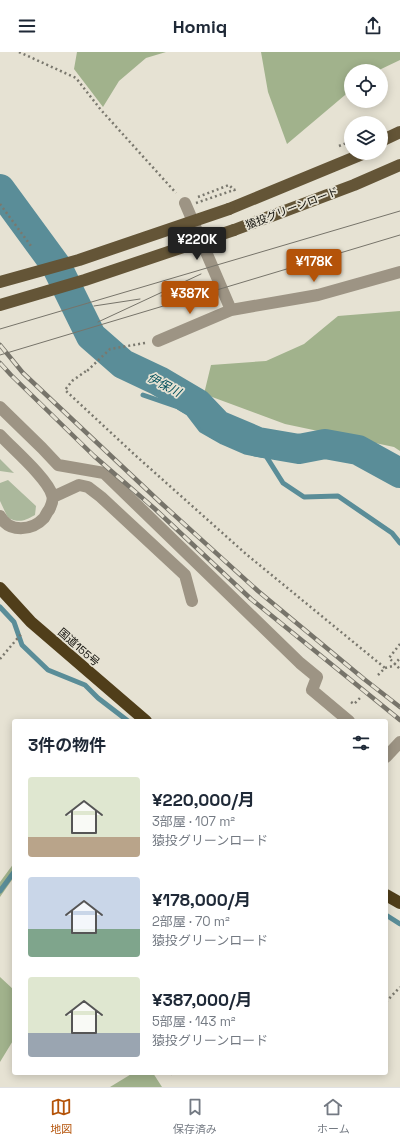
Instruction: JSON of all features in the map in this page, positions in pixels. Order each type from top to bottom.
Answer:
[{"type":"highway","name":"国道155号","points":[[0,588],[31,622],[144,719]]},
{"type":"highway","points":[[388,896],[400,903]]},
{"type":"main road","points":[[388,138],[400,132]]},
{"type":"main road","points":[[388,143],[400,139]]},
{"type":"main road","points":[[324,170],[344,160]]},
{"type":"main road","name":"猿投グリーンロード","points":[[0,282],[79,260],[229,209],[348,160]]},
{"type":"main road","name":"猿投グリーンロード","points":[[0,305],[85,280],[234,230],[354,185],[400,165]]},
{"type":"street","points":[[185,202],[231,310]]},
{"type":"street","points":[[158,341],[231,310],[318,295],[400,272]]},
{"type":"street","points":[[0,407],[58,465],[104,473],[300,663],[317,677],[312,690],[347,719]]},
{"type":"street","points":[[0,435],[43,479],[50,488],[53,497],[51,506],[44,517],[36,524],[26,528],[17,529],[9,526],[0,516]]},
{"type":"street","points":[[53,497],[79,485],[88,487],[185,575],[192,602]]},
{"type":"street","points":[[388,755],[400,742]]},
{"type":"path","points":[[19,52],[76,78],[101,110],[185,202],[229,185],[234,190]]},
{"type":"path","points":[[0,204],[31,246]]},
{"type":"path","points":[[158,341],[110,349],[86,372],[72,381],[65,390],[246,554],[385,668]]},
{"type":"path","points":[[0,659],[31,622]]},
{"type":"path","points":[[400,644],[389,658],[400,669]]},
{"type":"path","points":[[378,675],[385,668],[393,666],[400,658]]},
{"type":"path","points":[[388,1000],[400,987]]},
{"type":"green space","points":[[77,52],[166,52],[146,58],[119,81],[103,107],[74,69]]},
{"type":"green space","points":[[261,52],[400,52],[400,60],[388,66],[388,64],[344,64],[344,96],[287,144],[268,92]]},
{"type":"green space","points":[[400,311],[400,451],[394,447],[285,424],[204,394],[211,365],[266,361],[304,344],[338,316]]},
{"type":"green space","points":[[0,459],[14,473],[0,471]]},
{"type":"green space","points":[[8,480],[36,506],[35,515],[22,521],[8,518],[0,501],[0,483]]},
{"type":"green space","points":[[12,866],[12,880],[0,897],[0,882]]},
{"type":"green space","points":[[0,977],[12,988],[12,1042],[0,1062]]},
{"type":"green space","points":[[130,1075],[154,1075],[162,1087],[110,1087]]},
{"type":"waterway","name":"伊保川","points":[[0,189],[57,267],[91,336],[123,364],[159,381],[198,404],[218,425],[258,442],[299,449],[325,444],[358,450],[400,473]]},
{"type":"waterway","points":[[143,395],[178,407],[188,413],[201,430],[222,442],[245,452],[266,456],[283,483],[304,497],[338,496],[392,533],[400,543]]},
{"type":"waterway","points":[[0,607],[14,622],[22,645],[48,670],[85,685],[98,698],[125,719]]},
{"type":"waterway","points":[[0,891],[12,875]]},
{"type":"waterway","points":[[388,916],[400,924]]},
{"type":"tram line","points":[[0,329],[400,211]]},
{"type":"tram line","points":[[0,355],[400,235]]},
{"type":"tram line","points":[[98,322],[201,274]]},
{"type":"tram line","points":[[161,296],[207,289]]},
{"type":"tram line","points":[[94,306],[140,299]]},
{"type":"railway","points":[[0,345],[23,373],[161,503],[258,591],[400,707]]},
{"type":"railway","points":[[0,363],[94,456],[155,509],[251,599],[400,720]]}]
